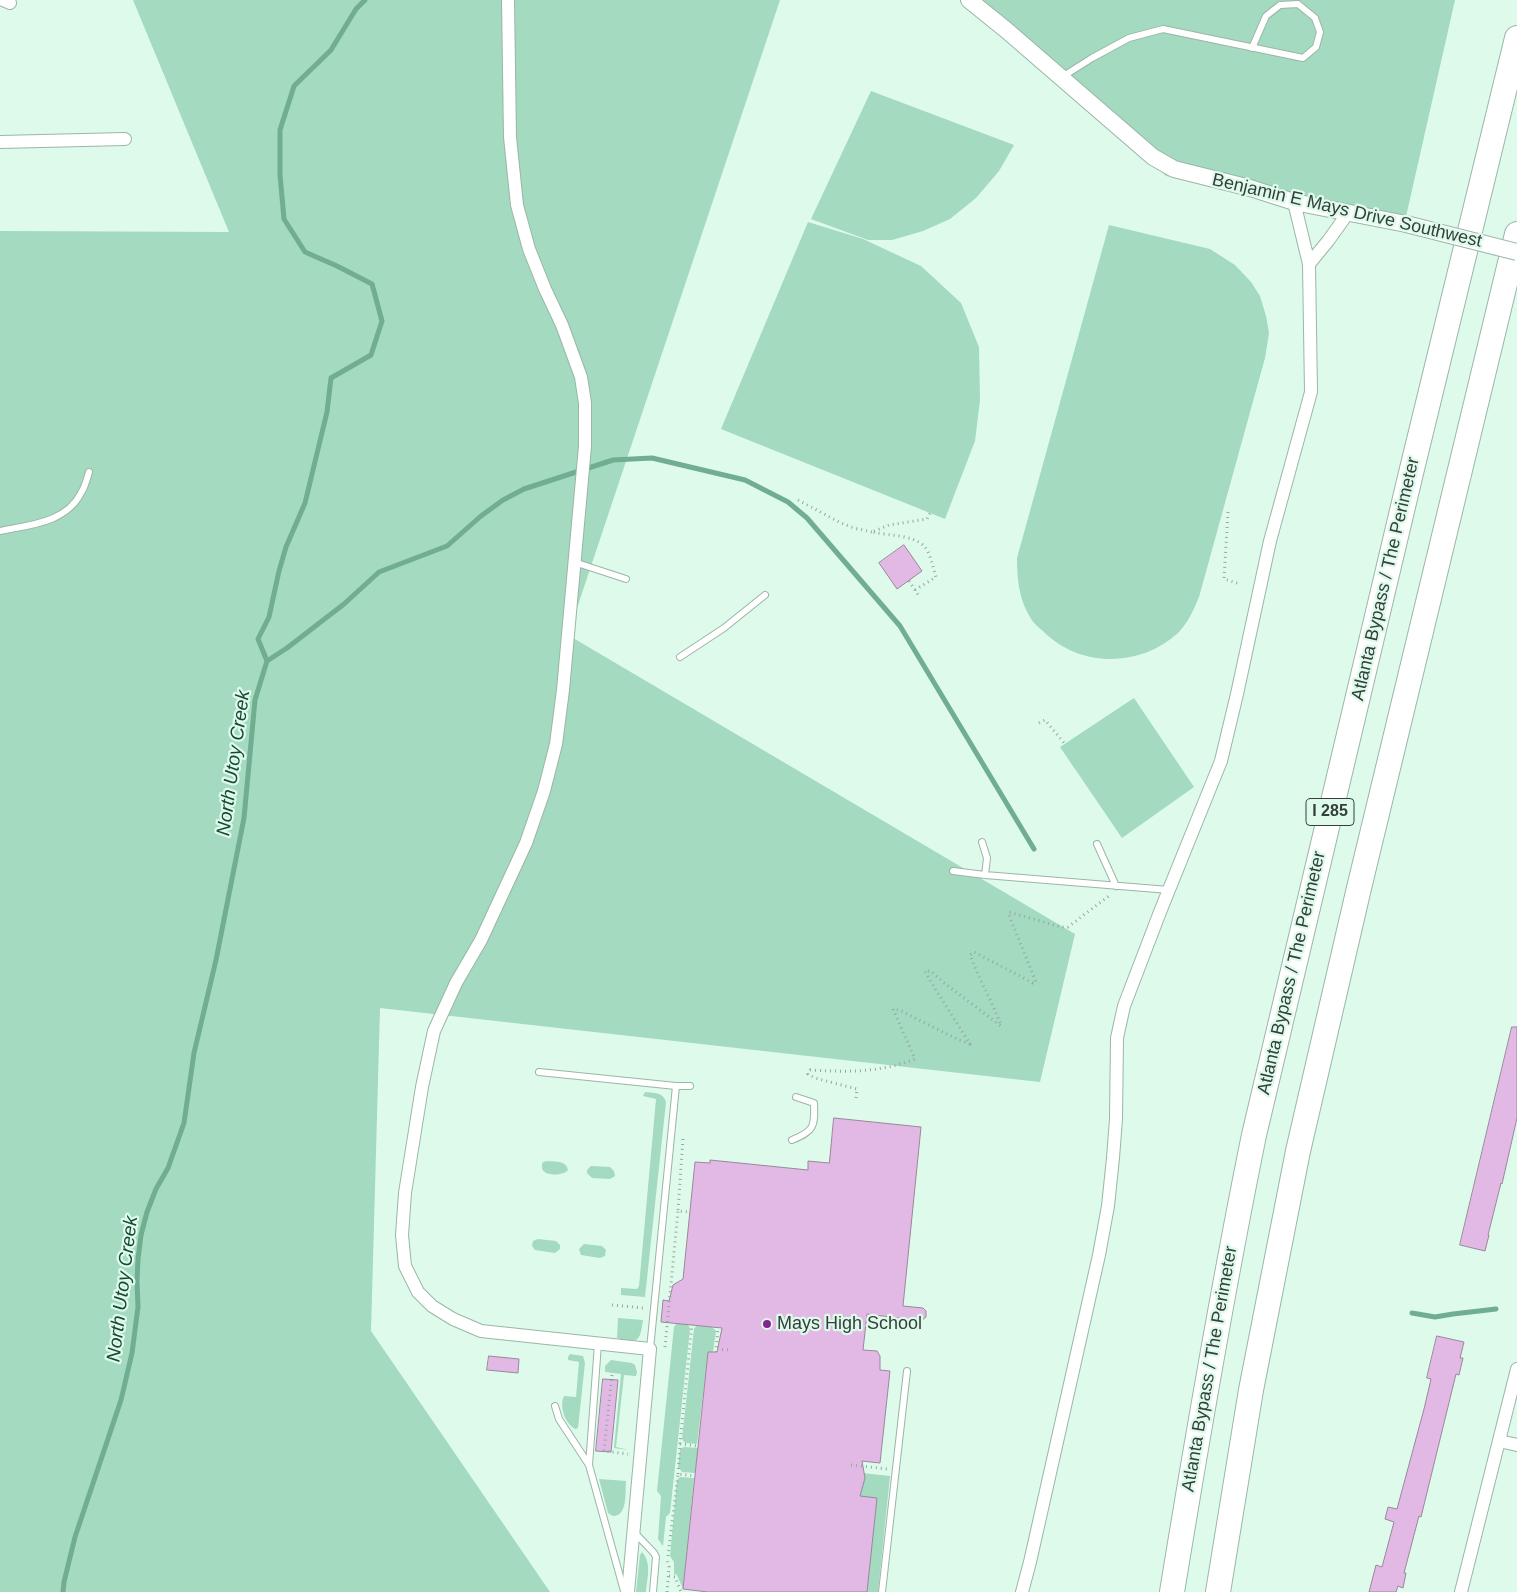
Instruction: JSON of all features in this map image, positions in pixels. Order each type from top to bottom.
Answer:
[{"type":"highway","name":"Atlanta Bypass / The Perimeter","points":[[1172,1592],[1207,1379],[1232,1240],[1254,1135],[1397,531],[1517,38]]},
{"type":"highway","name":"I 285","points":[[1218,1592],[1250,1390],[1298,1151],[1359,888],[1517,234]]},
{"type":"street","points":[[508,0],[510,137],[518,205],[530,249],[545,289],[562,324],[581,376],[585,402],[585,446],[582,482],[563,690],[556,744],[544,791],[526,843],[481,940],[456,983],[434,1031],[422,1087],[405,1193],[402,1235],[405,1266],[418,1292],[432,1306],[453,1319],[481,1331],[650,1349],[634,1531],[626,1592]]},
{"type":"street","name":"Benjamin E Mays Drive Southwest","points":[[968,0],[1005,29],[1153,157],[1174,169],[1250,188],[1294,202],[1406,224],[1517,252]]},
{"type":"street","points":[[0,142],[125,139]]},
{"type":"street","points":[[1022,1592],[1099,1255],[1106,1216],[1114,1158],[1117,1038],[1124,1006],[1221,761],[1270,541],[1312,392],[1309,264],[1294,202]]},
{"type":"street","points":[[1309,264],[1328,242],[1348,213]]},
{"type":"street","points":[[1461,1592],[1517,1369]]},
{"type":"street","points":[[1499,1441],[1517,1445]]},
{"type":"lane","points":[[1061,77],[1129,38],[1163,29],[1252,48],[1303,58],[1316,47],[1320,32],[1315,18],[1298,4],[1280,5],[1266,16],[1252,48]]},
{"type":"lane","points":[[0,532],[51,519],[66,512],[82,493],[89,472]]},
{"type":"lane","points":[[574,562],[626,579]]},
{"type":"lane","points":[[680,657],[724,628],[765,596]]},
{"type":"lane","points":[[982,842],[987,858],[985,875]]},
{"type":"lane","points":[[1097,844],[1116,886]]},
{"type":"lane","points":[[952,872],[1169,890]]},
{"type":"lane","points":[[539,1072],[690,1086]]},
{"type":"lane","points":[[650,1349],[676,1086]]},
{"type":"lane","points":[[792,1140],[807,1133],[815,1121],[814,1103],[796,1096]]},
{"type":"lane","points":[[589,1465],[598,1344]]},
{"type":"lane","points":[[882,1592],[907,1372]]},
{"type":"lane","points":[[555,1406],[559,1419],[589,1465],[626,1592]]},
{"type":"lane","points":[[634,1531],[656,1557],[653,1592]]},
{"type":"path","points":[[798,500],[854,528],[909,538],[918,542],[925,548],[936,577],[915,590]]},
{"type":"path","points":[[1228,512],[1224,579],[1240,584]]},
{"type":"path","points":[[872,532],[889,525],[927,519],[930,513]]},
{"type":"path","points":[[909,581],[919,596]]},
{"type":"path","points":[[1039,723],[1044,720],[1065,744]]},
{"type":"path","points":[[856,1098],[856,1089],[815,1078],[808,1074],[810,1070],[836,1072],[869,1071],[915,1059],[893,1009],[899,1010],[970,1044],[934,988],[926,971],[931,971],[942,982],[1001,1026],[974,969],[970,955],[974,952],[1033,983],[1036,982],[1010,918],[1010,912],[1061,928],[1068,928],[1117,890],[1116,886]]},
{"type":"path","points":[[684,1138],[678,1211],[690,1212]]},
{"type":"path","points":[[612,1305],[644,1308]]},
{"type":"path","points":[[667,1592],[669,1576],[667,1559],[678,1474],[692,1324]]},
{"type":"path","points":[[718,1327],[716,1350],[730,1350]]},
{"type":"path","points":[[612,1375],[604,1451],[629,1454]]},
{"type":"path","points":[[680,1444],[698,1446]]},
{"type":"path","points":[[850,1465],[896,1470]]},
{"type":"path","points":[[678,1474],[695,1476]]},
{"type":"path","points":[[663,1552],[667,1559]]},
{"type":"path","points":[[669,1576],[675,1577],[682,1592]]},
{"type":"green space","points":[[133,0],[780,0],[568,635],[1075,934],[1040,1082],[380,1008],[371,1331],[550,1592],[0,1592],[0,231],[229,232]]},
{"type":"green space","points":[[975,0],[1455,0],[1405,221],[1166,176],[1082,94]]},
{"type":"green space","points":[[871,91],[1014,145],[999,171],[976,198],[950,219],[923,231],[892,240],[868,240],[811,219]]},
{"type":"green space","points":[[808,222],[863,239],[921,266],[961,303],[979,347],[980,400],[975,441],[945,519],[721,429]]},
{"type":"green space","points":[[1109,225],[1210,249],[1235,265],[1251,282],[1260,296],[1269,333],[1265,358],[1199,597],[1193,611],[1182,629],[1163,644],[1146,653],[1128,658],[1110,659],[1074,652],[1058,643],[1034,623],[1026,610],[1021,596],[1017,558]]},
{"type":"green space","points":[[1134,698],[1194,787],[1122,838],[1060,747]]},
{"type":"green space","points":[[645,1092],[663,1096],[666,1102],[645,1297],[621,1295],[621,1288],[637,1289],[639,1286],[656,1099],[643,1096]]},
{"type":"green space","points":[[543,1162],[563,1163],[568,1170],[561,1174],[547,1173],[543,1171],[542,1167]]},
{"type":"green space","points":[[591,1166],[610,1167],[614,1171],[615,1176],[610,1179],[592,1178],[587,1173]]},
{"type":"green space","points":[[538,1239],[556,1241],[560,1245],[560,1249],[555,1253],[535,1250],[532,1246],[533,1241]]},
{"type":"green space","points":[[584,1244],[602,1246],[606,1250],[605,1256],[600,1258],[581,1255],[579,1249]]},
{"type":"green space","points":[[618,1318],[643,1320],[641,1332],[637,1339],[630,1341],[617,1338]]},
{"type":"green space","points":[[677,1323],[688,1324],[690,1329],[670,1513],[666,1517],[663,1546],[658,1539],[661,1496],[657,1491],[674,1327]]},
{"type":"green space","points":[[697,1325],[712,1327],[716,1331],[713,1352],[708,1352],[697,1444],[685,1443],[682,1439],[694,1329]]},
{"type":"green space","points":[[570,1354],[583,1356],[585,1363],[578,1428],[575,1429],[568,1423],[562,1405],[564,1396],[576,1397],[579,1362],[568,1360]]},
{"type":"green space","points":[[611,1360],[632,1363],[635,1365],[637,1372],[636,1376],[624,1375],[616,1447],[629,1450],[614,1448],[621,1374],[605,1372],[605,1366]]},
{"type":"green space","points":[[684,1447],[698,1448],[695,1473],[682,1472],[678,1467],[680,1449]]},
{"type":"green space","points":[[862,1473],[890,1476],[878,1592],[867,1592],[848,1495],[864,1481],[865,1477]]},
{"type":"green space","points":[[680,1477],[694,1478],[683,1589],[677,1575],[674,1574],[674,1562],[670,1556],[677,1480]]},
{"type":"green space","points":[[599,1479],[626,1481],[625,1503],[618,1515],[613,1516],[608,1513]]},
{"type":"green space","points":[[642,1552],[648,1566],[646,1592],[636,1592],[640,1555]]},
{"type":"building","points":[[904,545],[922,571],[897,589],[879,563]]},
{"type":"building","points":[[1512,1027],[1517,1027],[1517,1118],[1485,1251],[1460,1245]]},
{"type":"building","points":[[834,1118],[921,1127],[903,1306],[923,1308],[926,1311],[926,1317],[921,1321],[867,1314],[863,1350],[877,1351],[880,1356],[880,1370],[890,1371],[880,1463],[862,1461],[865,1478],[860,1496],[877,1498],[867,1592],[708,1592],[683,1589],[708,1352],[717,1352],[722,1328],[661,1322],[663,1300],[669,1301],[673,1285],[683,1279],[695,1162],[710,1163],[710,1160],[808,1170],[808,1161],[829,1163]]},
{"type":"building","points":[[1437,1336],[1464,1342],[1460,1358],[1463,1358],[1459,1375],[1456,1374],[1421,1517],[1419,1516],[1404,1573],[1406,1573],[1403,1588],[1398,1586],[1396,1592],[1369,1592],[1376,1565],[1382,1567],[1394,1522],[1385,1519],[1388,1507],[1397,1509],[1431,1379],[1427,1378]]},
{"type":"building","points":[[489,1356],[519,1359],[518,1373],[487,1370]]},
{"type":"building","points":[[603,1379],[618,1380],[611,1452],[596,1451]]},
{"type":"waterway","name":"North Utoy Creek","points":[[63,1592],[75,1537],[121,1400],[132,1353],[138,1307],[137,1282],[141,1235],[147,1212],[156,1189],[168,1168],[184,1123],[194,1053],[216,960],[244,818],[255,700],[267,661],[258,639],[269,617],[286,547],[305,503],[327,412],[331,378],[371,355],[382,321],[372,284],[305,252],[284,219],[280,175],[280,130],[294,86],[331,50],[356,9],[365,0]]},
{"type":"waterway","points":[[267,661],[344,604],[379,572],[447,546],[481,516],[503,500],[524,489],[613,460],[652,458],[745,480],[788,502],[807,518],[900,626],[1034,849]]},
{"type":"waterway","points":[[1412,1313],[1435,1317],[1496,1309]]},
{"type":"place","name":"Mays High School","points":[[767,1324]]}]
